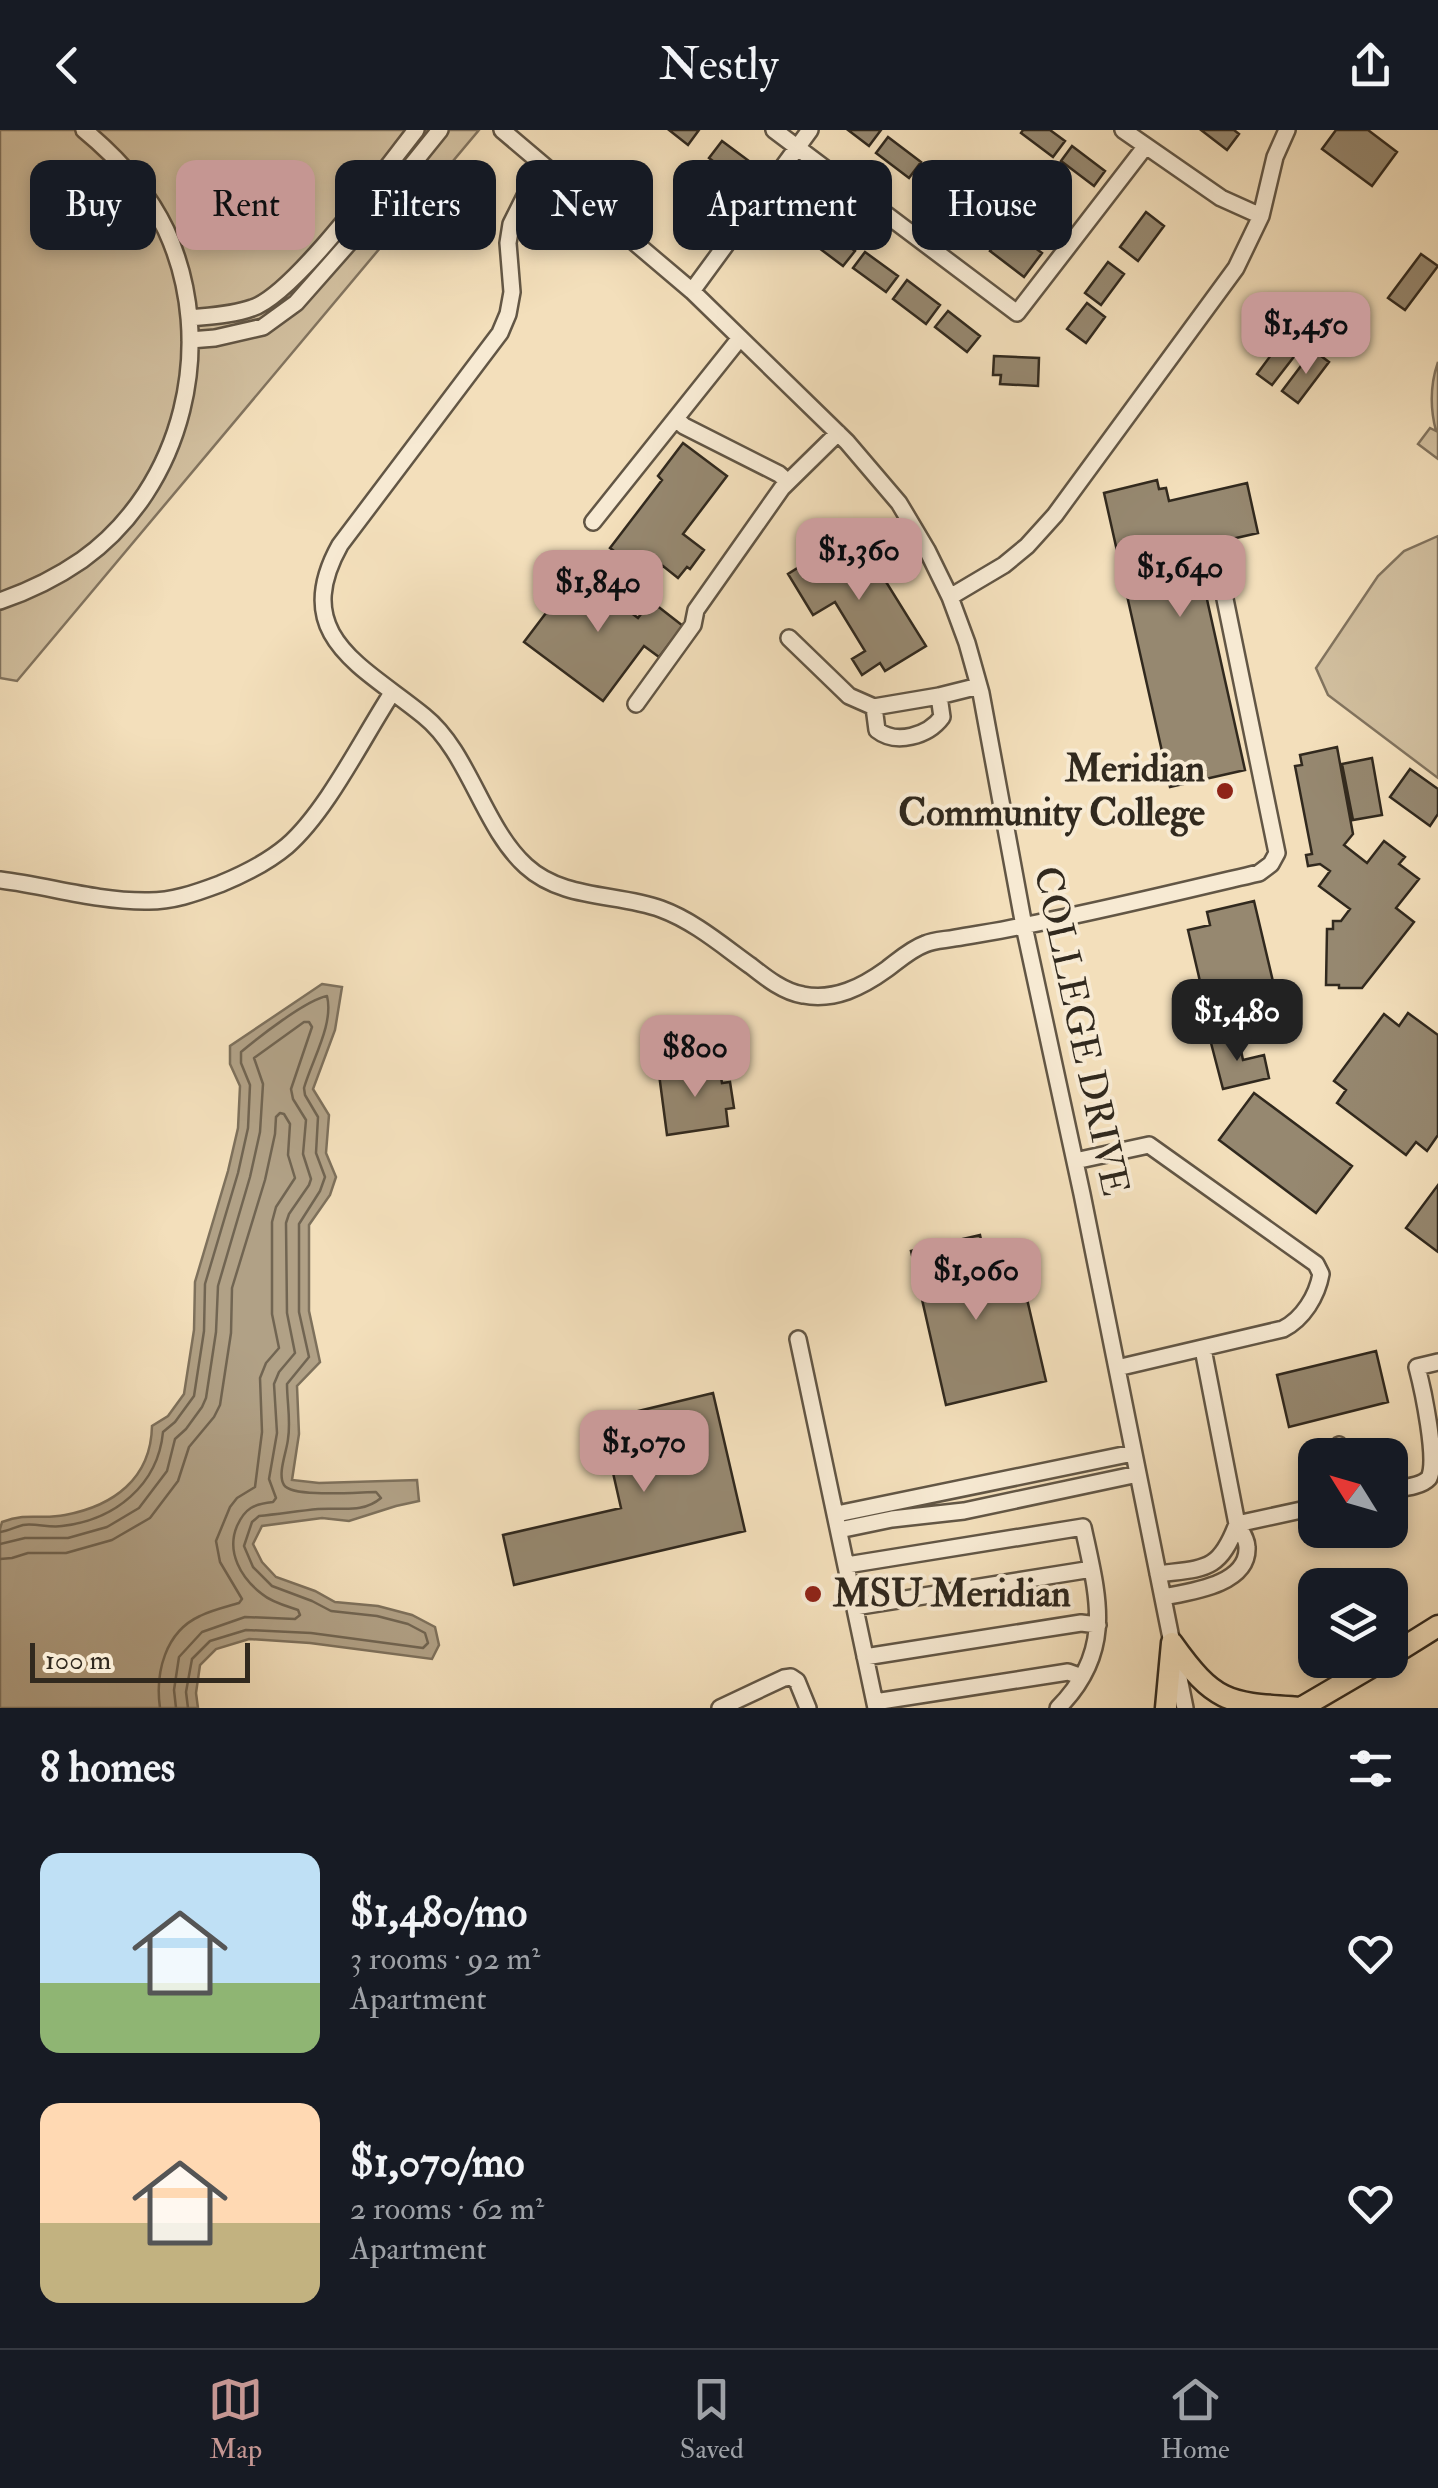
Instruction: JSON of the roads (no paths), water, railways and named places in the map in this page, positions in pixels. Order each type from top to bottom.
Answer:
[{"type":"main road","points":[[1408,1645],[1438,1626]]},
{"type":"main road","points":[[1172,1644],[1206,1686],[1228,1699],[1250,1704],[1301,1708],[1352,1678]]},
{"type":"main road","points":[[1166,1708],[1172,1644]]},
{"type":"street","points":[[0,601],[57,576],[110,536],[158,471],[178,426],[186,394],[190,318],[178,262],[166,230],[129,172],[84,130]]},
{"type":"street","points":[[190,318],[255,308],[284,289],[416,130]]},
{"type":"street","points":[[190,340],[263,327],[296,303],[440,130]]},
{"type":"street","name":"COLLEGE DRIVE","points":[[502,130],[536,160]]},
{"type":"street","points":[[774,130],[1017,312],[1145,147]]},
{"type":"street","points":[[692,291],[810,130]]},
{"type":"street","points":[[1123,130],[1221,198],[1261,216]]},
{"type":"street","points":[[950,598],[1004,565],[1055,515],[1236,268],[1261,216],[1275,157],[1287,130]]},
{"type":"street","points":[[516,214],[508,243],[512,292],[500,333],[340,544],[325,578],[322,610],[337,642],[350,656],[440,732],[506,840],[538,875],[578,892],[663,910],[721,944],[786,990],[803,996],[840,994],[861,987],[926,944],[1258,873],[1271,864],[1277,853],[1217,560]]},
{"type":"street","name":"COLLEGE DRIVE","points":[[643,250],[692,291],[838,434],[898,503],[928,550],[968,643],[1185,1708]]},
{"type":"street","points":[[592,522],[740,338]]},
{"type":"street","points":[[676,418],[788,482]]},
{"type":"street","points":[[636,704],[694,625],[696,610],[788,482],[838,434]]},
{"type":"street","points":[[790,638],[849,696],[874,707],[979,686]]},
{"type":"street","points":[[0,880],[94,898],[149,902],[192,894],[242,875],[286,846],[314,814],[392,694]]},
{"type":"street","points":[[874,707],[877,730],[898,740],[936,726],[942,717],[939,696]]},
{"type":"street","points":[[1075,1160],[1148,1145],[1316,1264],[1322,1274],[1304,1311],[1283,1330],[1117,1368]]},
{"type":"street","points":[[798,1339],[875,1705],[1068,1672],[1082,1678]]},
{"type":"street","points":[[1163,1597],[1214,1587],[1242,1564],[1248,1550],[1237,1524],[1204,1349]]},
{"type":"street","points":[[1408,1486],[1430,1478],[1435,1468],[1436,1453],[1417,1367],[1438,1362]]},
{"type":"street","points":[[838,1522],[1133,1453]]},
{"type":"street","points":[[838,1522],[964,1510],[1138,1474]]},
{"type":"street","points":[[1237,1524],[1298,1511]]},
{"type":"street","points":[[1158,1574],[1213,1564],[1228,1548],[1237,1524]]},
{"type":"street","points":[[846,1564],[1082,1528],[1098,1596],[1098,1625],[1082,1678],[1058,1708]]},
{"type":"street","points":[[855,1606],[1092,1569]]},
{"type":"street","points":[[866,1657],[1081,1623],[1098,1625]]},
{"type":"street","points":[[720,1708],[754,1700],[784,1678],[792,1677],[808,1708]]},
{"type":"water","points":[[322,984],[342,987],[335,1030],[313,1089],[329,1115],[326,1153],[336,1177],[330,1195],[309,1225],[309,1311],[320,1362],[297,1386],[299,1434],[292,1480],[417,1480],[419,1501],[349,1521],[322,1518],[262,1526],[253,1544],[276,1577],[335,1602],[378,1606],[412,1615],[435,1627],[439,1645],[432,1659],[249,1639],[216,1649],[200,1665],[198,1708],[0,1708],[2,1522],[82,1511],[113,1497],[137,1475],[150,1445],[152,1426],[168,1416],[184,1394],[194,1330],[195,1282],[238,1128],[240,1086],[230,1064],[230,1046]]},
{"type":"place","name":"Meridian Community College","points":[[1225,791]]},
{"type":"place","name":"MSU Meridian","points":[[813,1594]]}]
